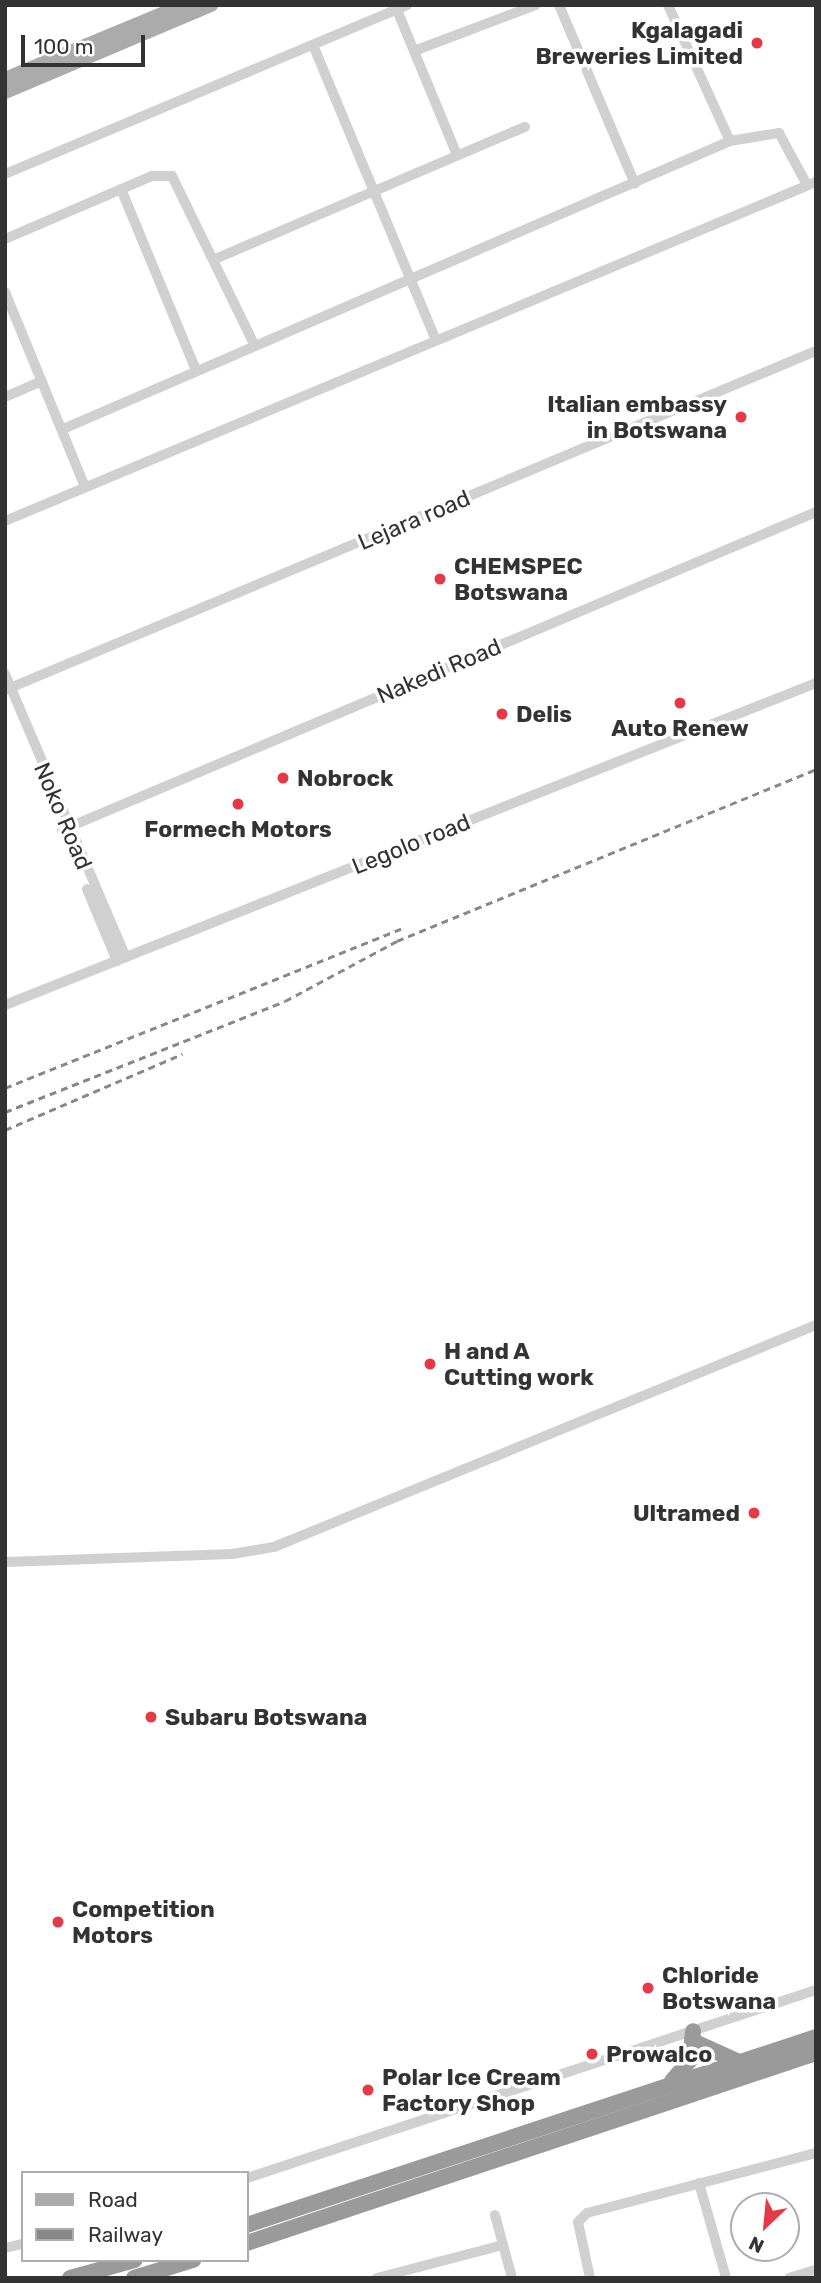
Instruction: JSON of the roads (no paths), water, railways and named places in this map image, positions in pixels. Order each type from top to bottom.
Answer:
[{"type":"highway","points":[[651,2091],[680,2074],[694,2037],[721,2059],[740,2061]]},
{"type":"highway","points":[[248,2225],[816,2037]]},
{"type":"highway","points":[[248,2242],[816,2053]]},
{"type":"highway","points":[[70,2278],[128,2262]]},
{"type":"highway","points":[[134,2278],[186,2262]]},
{"type":"main road","points":[[5,79],[184,5]]},
{"type":"main road","points":[[5,92],[211,5]]},
{"type":"street","points":[[414,51],[536,5]]},
{"type":"street","points":[[559,5],[635,184]]},
{"type":"street","points":[[668,5],[730,141]]},
{"type":"street","points":[[5,174],[402,8],[414,51],[457,155]]},
{"type":"street","points":[[313,45],[436,340]]},
{"type":"street","points":[[215,259],[525,127]]},
{"type":"street","points":[[5,521],[811,183],[779,133],[730,141],[412,281],[254,344],[63,429]]},
{"type":"street","points":[[5,239],[121,189],[172,176],[215,259],[254,344]]},
{"type":"street","points":[[121,189],[196,370]]},
{"type":"street","points":[[5,292],[85,487]]},
{"type":"street","name":"Lejara road","points":[[7,690],[816,351]]},
{"type":"street","points":[[5,397],[42,381]]},
{"type":"street","name":"Nakedi Road","points":[[64,830],[816,512]]},
{"type":"street","name":"Noko Road","points":[[5,674],[7,690],[64,830],[122,959]]},
{"type":"street","name":"Legolo road","points":[[5,1005],[816,683]]},
{"type":"street","points":[[5,1562],[232,1554],[274,1547],[816,1325]]},
{"type":"street","points":[[248,2178],[694,2037],[816,1990]]},
{"type":"street","points":[[590,2278],[578,2221],[587,2213],[816,2153]]},
{"type":"street","points":[[699,2183],[726,2278]]},
{"type":"street","points":[[495,2215],[512,2278]]},
{"type":"street","points":[[377,2278],[405,2274],[503,2245]]},
{"type":"street","points":[[789,2278],[816,2270]]},
{"type":"railway","points":[[5,1112],[285,1001],[397,941],[816,769]]},
{"type":"railway","points":[[5,1088],[401,929]]},
{"type":"railway","points":[[5,1130],[182,1054]]},
{"type":"place","name":"Kgalagadi Breweries Limited","points":[[757,43]]},
{"type":"place","name":"Italian embassy in Botswana","points":[[741,417]]},
{"type":"place","name":"CHEMSPEC Botswana","points":[[440,579]]},
{"type":"place","name":"Auto Renew","points":[[680,703]]},
{"type":"place","name":"Delis","points":[[502,714]]},
{"type":"place","name":"Nobrock","points":[[283,778]]},
{"type":"place","name":"Formech Motors","points":[[238,804]]},
{"type":"place","name":"H and A Cutting work","points":[[430,1364]]},
{"type":"place","name":"Ultramed","points":[[754,1513]]},
{"type":"place","name":"Subaru Botswana","points":[[151,1717]]},
{"type":"place","name":"Competition Motors","points":[[58,1922]]},
{"type":"place","name":"Chloride Botswana","points":[[648,1988]]},
{"type":"place","name":"Prowalco","points":[[592,2054]]},
{"type":"place","name":"Polar Ice Cream Factory Shop","points":[[368,2090]]}]
